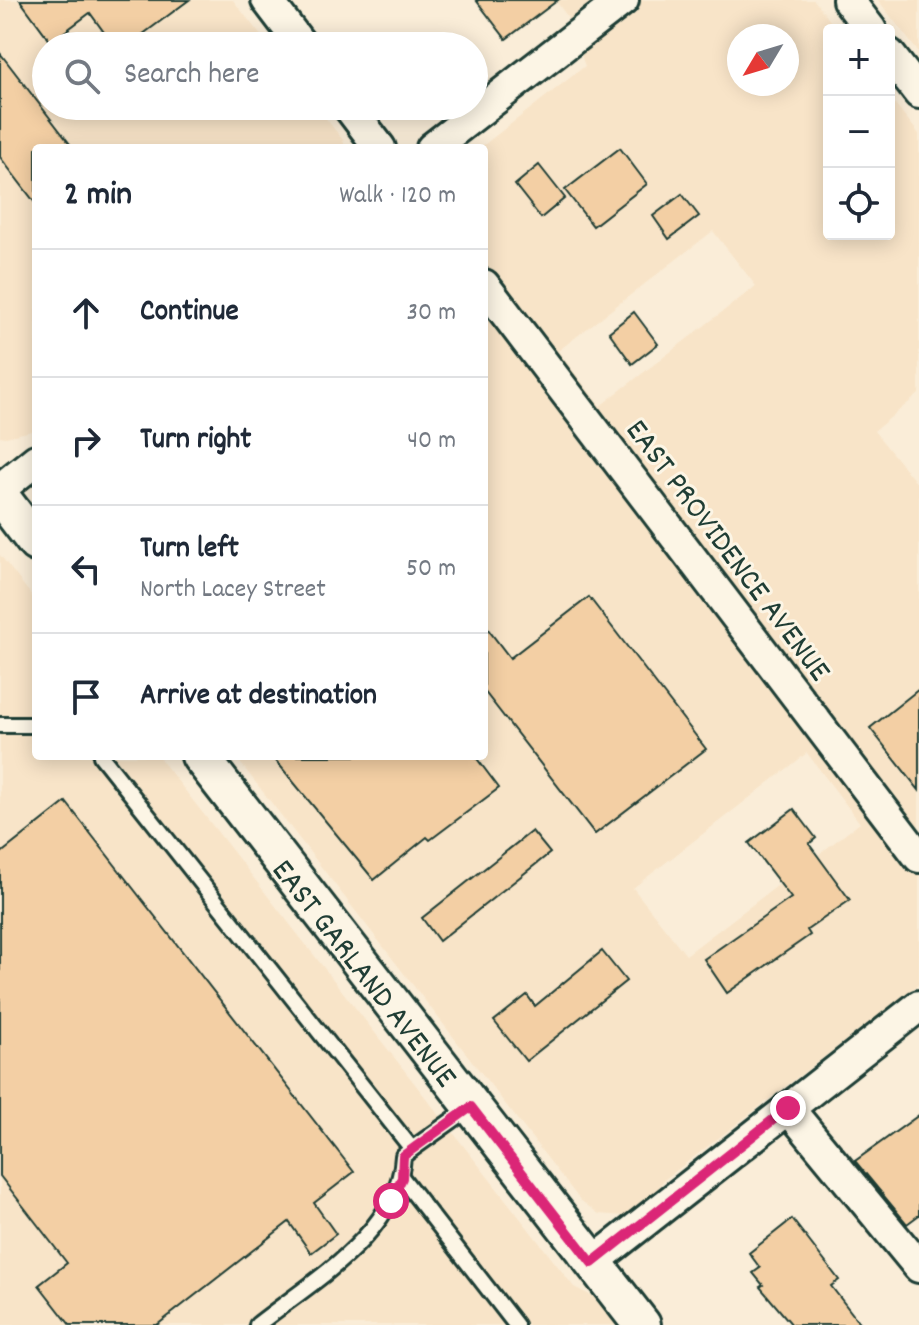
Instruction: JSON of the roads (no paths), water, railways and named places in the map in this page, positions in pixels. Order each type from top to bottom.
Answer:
[{"type":"street","points":[[267,0],[291,32]]},
{"type":"street","points":[[488,105],[623,0]]},
{"type":"street","points":[[848,0],[866,24]]},
{"type":"street","points":[[895,62],[919,93]]},
{"type":"street","points":[[359,120],[377,144]]},
{"type":"street","points":[[437,144],[468,120]]},
{"type":"street","name":"EAST PROVIDENCE AVENUE","points":[[488,290],[919,857]]},
{"type":"street","points":[[0,489],[32,463]]},
{"type":"street","points":[[0,496],[32,538]]},
{"type":"street","name":"EAST GARLAND AVENUE","points":[[203,760],[642,1325]]},
{"type":"street","points":[[592,1263],[919,1006]]},
{"type":"street","points":[[788,1108],[919,1267]]},
{"type":"lane","points":[[0,725],[32,725]]},
{"type":"lane","points":[[104,760],[412,1149]]},
{"type":"lane","points":[[257,1325],[359,1243],[391,1201],[402,1178],[403,1156],[471,1107]]},
{"type":"lane","points":[[402,1178],[516,1325]]}]
